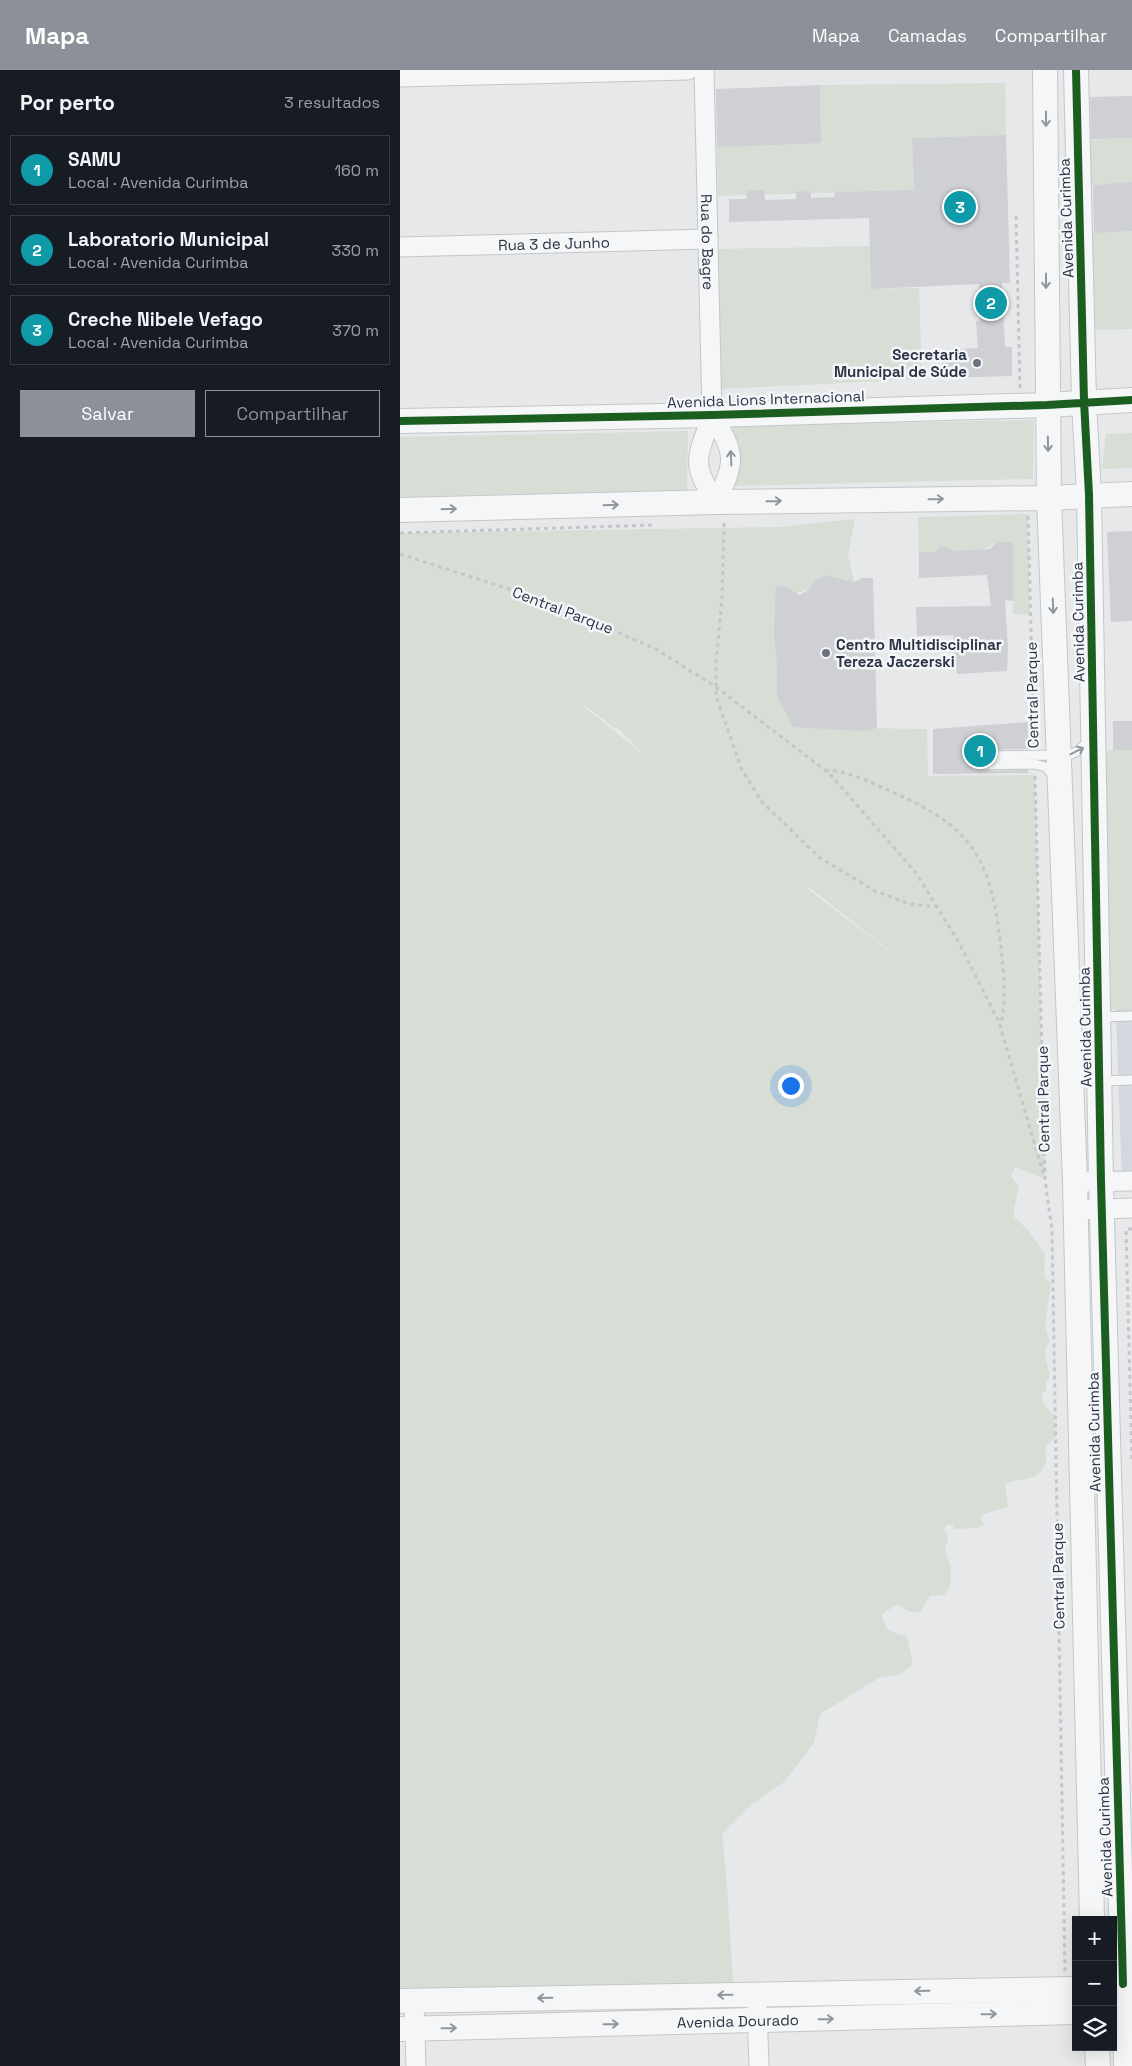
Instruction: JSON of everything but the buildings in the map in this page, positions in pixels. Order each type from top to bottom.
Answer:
[{"type":"street","points":[[400,77],[688,70]]},
{"type":"street","name":"Rua do Bagre","points":[[704,70],[712,415],[699,449],[698,466],[718,516]]},
{"type":"street","name":"Avenida Curimba","points":[[1045,70],[1049,498],[1075,1182],[1074,1230],[1084,1554],[1092,1916]]},
{"type":"street","name":"Avenida Curimba","points":[[1076,70],[1084,401],[1089,495],[1101,1182],[1122,1553],[1126,2066]]},
{"type":"street","name":"Rua 3 de Junho","points":[[400,247],[708,239]]},
{"type":"street","name":"Avenida Lions Internacional","points":[[400,421],[712,415],[1047,405],[1084,401],[1132,400]]},
{"type":"street","points":[[712,415],[728,440],[732,461],[718,516]]},
{"type":"street","points":[[400,510],[718,516],[1132,494]]},
{"type":"street","points":[[1075,1182],[1132,1181]]},
{"type":"street","points":[[1075,1210],[1132,1208]]},
{"type":"street","points":[[1084,1554],[1122,1553]]},
{"type":"street","points":[[1086,1633],[1123,1632]]},
{"type":"street","name":"Avenida Dourado","points":[[407,2001],[757,1994],[1071,1982]]},
{"type":"street","points":[[757,1994],[759,2066]]},
{"type":"street","points":[[407,2001],[408,2029],[416,2066]]},
{"type":"street","name":"Avenida Dourado","points":[[408,2029],[1072,2012]]},
{"type":"street","points":[[1097,2051],[1098,2066]]},
{"type":"lane","points":[[977,761],[1034,760],[1059,755],[1070,755],[1085,747],[1089,742],[1093,729]]},
{"type":"lane","points":[[1034,760],[1046,767],[1052,774],[1060,796]]},
{"type":"lane","points":[[1099,1017],[1132,1016]]},
{"type":"lane","points":[[1100,1081],[1132,1080]]},
{"type":"path","points":[[1016,216],[1020,393]]},
{"type":"path","points":[[734,523],[718,516],[716,696],[741,768],[762,802],[819,857],[875,891],[910,904],[938,907]]},
{"type":"path","points":[[400,533],[655,525]]},
{"type":"path","points":[[824,770],[838,771],[857,776],[919,803],[956,829],[975,850],[986,874],[995,907],[1000,940],[1004,1011],[1000,1028]]},
{"type":"path","points":[[1132,1229],[1126,1229],[1132,1462]]},
{"type":"shaded area","points":[[1005,83],[1006,135],[912,138],[914,190],[718,196],[717,147],[821,139],[820,85]]},
{"type":"shaded area","points":[[1132,138],[1132,183],[1085,185],[1084,140]]},
{"type":"shaded area","points":[[1132,231],[1132,329],[1091,330],[1086,233]]},
{"type":"shaded area","points":[[870,246],[871,289],[919,288],[922,379],[720,389],[719,249]]},
{"type":"shaded area","points":[[1034,420],[1033,479],[735,486],[731,426]]},
{"type":"shaded area","points":[[688,431],[687,490],[400,497],[400,437]]},
{"type":"shaded area","points":[[1132,433],[1132,468],[1102,469],[1106,434]]},
{"type":"shaded area","points":[[1028,514],[1030,615],[1013,614],[1013,543],[998,542],[984,549],[966,551],[955,551],[940,546],[933,552],[919,552],[918,517]]},
{"type":"shaded area","points":[[855,519],[848,554],[854,582],[826,575],[810,589],[796,593],[776,586],[793,727],[927,729],[928,776],[1035,775],[1045,1179],[1015,1167],[1011,1177],[1019,1187],[1014,1217],[1027,1229],[1045,1254],[1044,1277],[1051,1283],[1045,1326],[1050,1342],[1045,1354],[1050,1376],[1046,1383],[1046,1391],[1042,1393],[1045,1406],[1054,1415],[1056,1436],[1045,1448],[1046,1460],[1040,1472],[1031,1478],[1005,1484],[1008,1507],[983,1514],[980,1518],[985,1525],[977,1528],[955,1529],[952,1525],[946,1525],[944,1531],[948,1537],[945,1551],[951,1569],[951,1583],[946,1595],[930,1596],[919,1613],[908,1611],[897,1604],[882,1614],[887,1628],[897,1634],[907,1636],[913,1664],[900,1674],[879,1678],[820,1714],[814,1743],[784,1782],[752,1804],[722,1834],[733,1983],[400,1990],[400,533],[779,527]],"holes":[[[571,696],[611,726],[620,730],[644,755]],[[805,884],[914,970],[810,891]]]},
{"type":"shaded area","points":[[1113,750],[1132,750],[1132,1009],[1107,1010],[1103,753]]},
{"type":"shaded area","points":[[1111,872],[1132,872],[1132,1181],[1122,1182]]},
{"type":"cycle path","points":[[1076,70],[1084,401],[1089,495],[1101,1182],[1123,1984]]},
{"type":"cycle path","points":[[400,421],[712,415],[1047,405],[1132,400]]},
{"type":"place","name":"Creche Nibele Vefago","points":[[960,207]]},
{"type":"place","name":"Laboratorio Municipal","points":[[991,303]]},
{"type":"place","name":"Secretaria Municipal de Súde","points":[[977,363]]},
{"type":"place","name":"Centro Multidisciplinar Tereza Jaczerski","points":[[826,653]]},
{"type":"place","name":"SAMU","points":[[980,751]]}]
